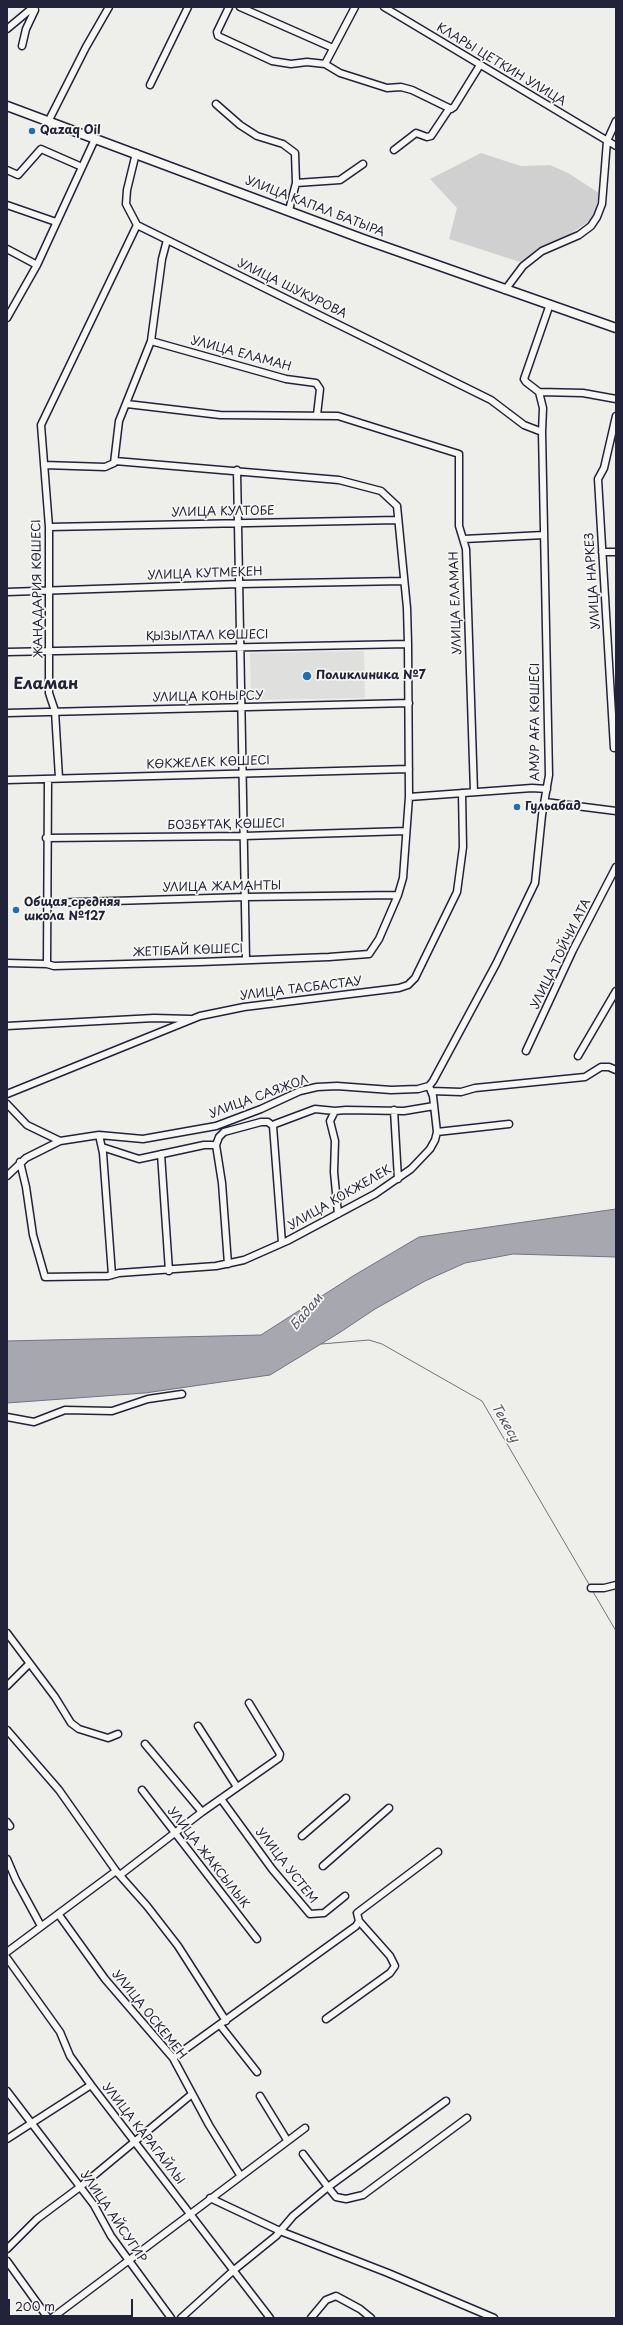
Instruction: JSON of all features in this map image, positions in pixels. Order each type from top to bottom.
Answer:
[{"type":"main road","name":"УЛИЦА КАПАЛ БАТЫРА","points":[[7,106],[505,290],[550,304],[616,328]]},
{"type":"street","points":[[48,122],[86,47],[109,7]]},
{"type":"street","points":[[150,85],[188,7]]},
{"type":"street","points":[[229,7],[217,32],[218,36],[272,61],[291,64],[307,62],[324,64],[340,73],[384,88],[401,87],[412,90],[449,109]]},
{"type":"street","points":[[240,7],[332,48]]},
{"type":"street","points":[[324,64],[355,7]]},
{"type":"street","name":"КЛАРЫ ЦЕТКИН УЛИЦА","points":[[384,7],[616,146]]},
{"type":"street","points":[[7,30],[31,9],[35,10],[26,29],[22,46]]},
{"type":"street","points":[[394,150],[416,133],[432,136],[449,109],[454,107],[480,65]]},
{"type":"street","points":[[216,104],[240,126],[257,136],[283,144],[294,153],[296,183],[289,210]]},
{"type":"street","points":[[505,290],[523,266],[542,251],[579,235],[591,226],[595,220],[602,204],[607,141],[616,121]]},
{"type":"street","points":[[7,318],[37,265],[95,139]]},
{"type":"street","points":[[7,170],[18,175],[41,149],[82,167]]},
{"type":"street","points":[[136,153],[127,190],[126,204],[138,225],[42,421],[44,465],[105,467],[113,464],[115,461],[119,421],[151,341],[162,259],[167,240]]},
{"type":"street","points":[[296,183],[340,180],[364,164]]},
{"type":"street","points":[[7,205],[56,222]]},
{"type":"street","name":"УЛИЦА ШУКУРОВА","points":[[138,225],[491,400],[524,425],[542,432]]},
{"type":"street","points":[[7,249],[37,265]]},
{"type":"street","points":[[550,304],[524,379],[526,382],[539,392],[583,393],[616,399]]},
{"type":"street","name":"УЛИЦА ЕЛАМАН","points":[[151,341],[286,379],[316,383],[320,389],[317,415]]},
{"type":"street","points":[[539,392],[543,408],[542,432]]},
{"type":"street","name":"УЛИЦА ЕЛАМАН","points":[[127,404],[220,415],[317,415],[353,420],[459,454],[459,526],[464,539],[474,792]]},
{"type":"street","name":"УЛИЦА НАРКЕЗ","points":[[614,748],[598,479],[604,468],[616,416]]},
{"type":"street","name":"АМУР АҒА КӨШЕСІ","points":[[431,1086],[500,957],[535,883],[542,815],[549,775],[542,432]]},
{"type":"street","points":[[115,461],[237,470],[340,480],[381,491],[397,506],[408,644],[409,703],[409,797],[403,878],[398,896]]},
{"type":"street","name":"ЖАҢАДАРИЯ КӨШЕСІ","points":[[44,465],[49,527],[49,693],[55,711],[59,778]]},
{"type":"street","points":[[237,470],[239,646],[242,707],[246,960]]},
{"type":"street","name":"УЛИЦА КУЛТОБЕ","points":[[49,527],[238,522],[398,520]]},
{"type":"street","points":[[464,539],[544,535]]},
{"type":"street","points":[[602,552],[616,552]]},
{"type":"street","name":"УЛИЦА КУТМЕКЕН","points":[[7,592],[239,584],[404,581]]},
{"type":"street","name":"ҚЫЗЫЛТАЛ КӨШЕСІ","points":[[7,652],[239,646],[408,644]]},
{"type":"street","name":"УЛИЦА КОНЫРСУ","points":[[7,712],[409,703]]},
{"type":"street","name":"КӨКЖЕЛЕК КӨШЕСІ","points":[[7,780],[409,768]]},
{"type":"street","points":[[47,964],[46,838],[48,779]]},
{"type":"street","points":[[409,797],[532,788],[547,789]]},
{"type":"street","name":"УЛИЦА ТАСБАСТАУ","points":[[7,1094],[193,1019],[244,1007],[399,988],[408,985],[415,978],[457,892],[462,847],[462,793]]},
{"type":"street","points":[[545,802],[616,811]]},
{"type":"street","name":"БОЗБҰТАҚ КӨШЕСІ","points":[[46,838],[244,836],[406,831]]},
{"type":"street","name":"УЛИЦА ТОЙЧИ АТА","points":[[526,1051],[573,950],[616,867]]},
{"type":"street","name":"УЛИЦА ЖАМАНТЫ","points":[[47,903],[245,897],[398,896]]},
{"type":"street","name":"ЖЕТІБАЙ КӨШЕСІ","points":[[7,964],[47,964],[54,966],[329,957],[369,954],[379,939],[398,896]]},
{"type":"street","points":[[578,1056],[616,991]]},
{"type":"street","points":[[7,1026],[154,1018],[193,1019]]},
{"type":"street","name":"УЛИЦА САЯЖОЛ","points":[[7,1176],[20,1162],[60,1141],[99,1135],[143,1139],[216,1126],[300,1092],[317,1087],[337,1086],[391,1090],[418,1089],[431,1086],[456,1092],[475,1088],[585,1076],[601,1067],[609,1067],[616,1070]]},
{"type":"street","points":[[431,1086],[437,1132],[509,1124]]},
{"type":"street","points":[[7,1104],[27,1125],[60,1141]]},
{"type":"street","points":[[228,1264],[218,1146],[219,1137],[224,1132],[261,1122],[268,1122],[273,1126],[315,1109],[335,1111],[404,1111],[434,1106]]},
{"type":"street","points":[[394,1110],[398,1179]]},
{"type":"street","points":[[335,1111],[330,1121],[335,1141],[334,1172],[338,1214]]},
{"type":"street","name":"УЛИЦА КОКЖЕЛЕК","points":[[273,1126],[282,1243]]},
{"type":"street","name":"УЛИЦА КОКЖЕЛЕК","points":[[20,1162],[26,1187],[33,1235],[45,1277],[112,1275],[169,1271],[228,1264],[244,1260],[282,1243],[338,1214],[411,1170],[430,1149],[437,1132]]},
{"type":"street","points":[[99,1135],[102,1147],[112,1275]]},
{"type":"street","points":[[102,1147],[134,1159],[218,1146]]},
{"type":"street","points":[[161,1154],[169,1271]]},
{"type":"street","points":[[7,1418],[34,1422],[65,1410],[112,1411],[148,1400],[182,1394]]},
{"type":"street","points":[[591,1588],[604,1588],[616,1585]]},
{"type":"street","points":[[7,1633],[55,1697],[71,1723],[79,1729],[108,1738],[118,1734]]},
{"type":"street","points":[[7,1686],[29,1664]]},
{"type":"street","points":[[7,1952],[59,1914],[176,1834],[202,1812],[279,1758],[280,1754],[249,1703]]},
{"type":"street","points":[[198,1726],[237,1787]]},
{"type":"street","points":[[7,1730],[59,1790],[118,1873],[178,1946],[226,2021]]},
{"type":"street","points":[[145,1744],[202,1812]]},
{"type":"street","name":"УЛИЦА ЖАКСЫЛЫК","points":[[142,1790],[258,1939]]},
{"type":"street","points":[[302,1836],[346,1798]]},
{"type":"street","name":"УЛИЦА УСТЕМ","points":[[221,1799],[272,1869],[310,1914],[324,1913],[345,1896]]},
{"type":"street","points":[[323,1866],[389,1808]]},
{"type":"street","points":[[326,2019],[390,1973],[395,1966],[390,1956],[359,1921],[357,1913],[438,1852]]},
{"type":"street","points":[[7,1859],[16,1880],[42,1926]]},
{"type":"street","name":"УЛИЦА ОСКЕМЕН","points":[[59,1914],[105,1979],[173,2058],[192,2094],[240,2175]]},
{"type":"street","points":[[173,2058],[356,1926],[359,1921]]},
{"type":"street","name":"УЛИЦА КАРАГАЙЛЫ","points":[[7,1958],[60,2032],[70,2056],[91,2085],[270,2318]]},
{"type":"street","points":[[220,2025],[257,2072]]},
{"type":"street","points":[[7,2139],[91,2085]]},
{"type":"street","name":"УЛИЦА АЙСУГИР","points":[[7,2091],[94,2206],[111,2236],[128,2261],[171,2318]]},
{"type":"street","points":[[7,2249],[37,2219],[80,2187],[192,2094]]},
{"type":"street","points":[[260,2096],[287,2140]]},
{"type":"street","points":[[181,2318],[234,2270],[276,2236],[293,2216],[328,2187],[446,2102]]},
{"type":"street","points":[[303,2154],[336,2197],[346,2198],[363,2195],[467,2118]]},
{"type":"street","points":[[52,2318],[191,2214],[240,2175],[305,2128]]},
{"type":"street","points":[[210,2198],[280,2231],[388,2273],[494,2318]]},
{"type":"street","points":[[7,2261],[48,2318]]},
{"type":"street","points":[[311,2318],[326,2300],[336,2296],[360,2309],[371,2318]]},
{"type":"shaded area","points":[[481,153],[521,166],[550,165],[568,173],[599,193],[594,218],[567,236],[520,262],[449,239],[457,208],[430,179]]},
{"type":"shaded area","name":"Поликлиника №7","points":[[364,651],[365,698],[251,700],[250,653]]},
{"type":"water","name":"Бадам","points":[[616,1209],[616,1257],[513,1254],[465,1263],[425,1281],[375,1309],[270,1375],[145,1393],[7,1403],[7,1341],[261,1335],[353,1276],[419,1237]]},
{"type":"waterway","name":"Текесу","points":[[321,1344],[369,1340],[382,1344],[482,1401],[590,1586]]},
{"type":"waterway","name":"Текесу","points":[[592,1590],[616,1631]]},
{"type":"place","name":"Qazaq Oil","points":[[32,131]]},
{"type":"place","name":"Поликлиника №7","points":[[307,676]]},
{"type":"place","name":"Гульабад","points":[[517,807]]},
{"type":"place","name":"Общая средняя школа №127","points":[[16,910]]},
{"type":"district","name":"Еламан","points":[[46,685]]}]
